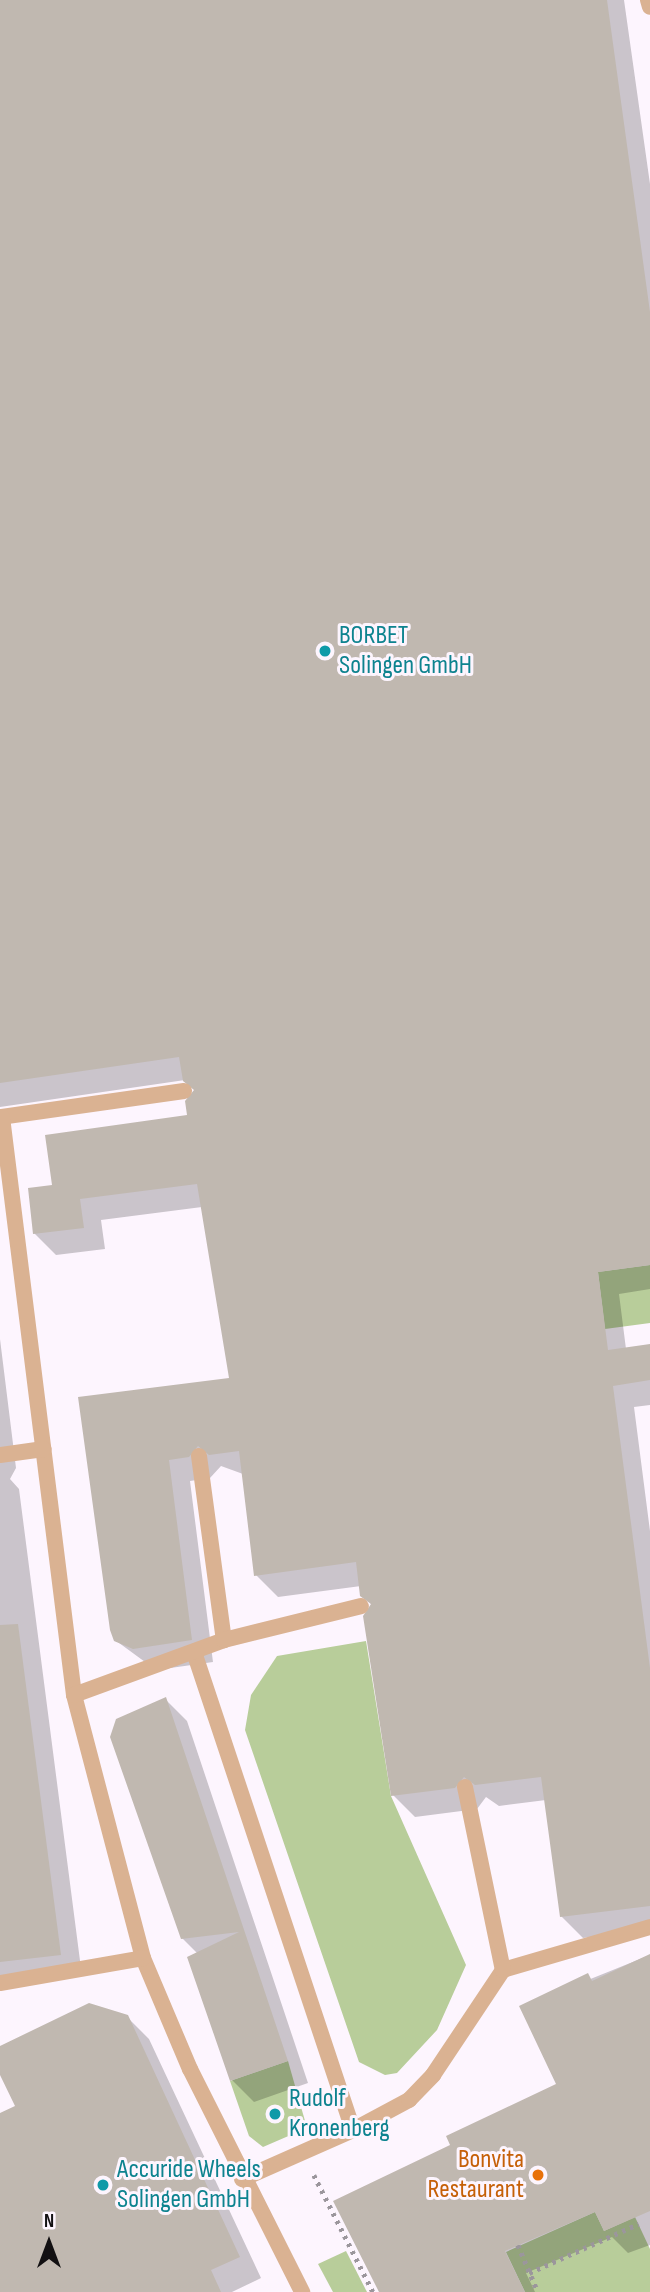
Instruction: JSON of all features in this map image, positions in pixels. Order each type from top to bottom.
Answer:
[{"type":"lane","points":[[649,0],[650,7]]},
{"type":"lane","points":[[184,1091],[2,1117],[74,1695],[143,1958],[242,2179],[302,2292]]},
{"type":"lane","points":[[0,1455],[44,1448]]},
{"type":"lane","points":[[199,1456],[224,1640]]},
{"type":"lane","points":[[74,1695],[224,1640],[361,1606]]},
{"type":"lane","points":[[194,1652],[353,2130]]},
{"type":"lane","points":[[466,1787],[503,1969]]},
{"type":"lane","points":[[242,2179],[353,2130],[409,2100],[433,2075],[503,1969],[650,1927]]},
{"type":"lane","points":[[0,1983],[143,1958]]},
{"type":"path","points":[[302,2153],[373,2292]]},
{"type":"path","points":[[529,2273],[638,2224]]},
{"type":"path","points":[[518,2245],[538,2292]]},
{"type":"green space","points":[[650,1265],[650,1323],[605,1329],[598,1272]]},
{"type":"green space","points":[[366,1641],[391,1796],[466,1965],[437,2030],[397,2073],[385,2075],[359,2062],[245,1730],[251,1695],[277,1656]]},
{"type":"green space","points":[[288,2061],[307,2128],[263,2147],[249,2136],[230,2081]]},
{"type":"green space","points":[[595,2212],[604,2231],[635,2217],[650,2249],[650,2292],[525,2292],[506,2252]]},
{"type":"green space","points":[[346,2251],[367,2292],[333,2292],[318,2264]]},
{"type":"building","name":"BORBET Solingen GmbH","points":[[0,0],[607,0],[650,312],[650,1265],[598,1272],[608,1350],[650,1344],[650,1380],[613,1386],[650,1668],[650,1906],[560,1917],[541,1777],[475,1785],[464,1777],[455,1788],[391,1796],[363,1616],[371,1604],[360,1596],[356,1562],[254,1576],[239,1451],[209,1455],[198,1446],[189,1457],[169,1460],[192,1640],[133,1649],[114,1641],[110,1630],[78,1397],[229,1378],[197,1184],[80,1199],[84,1228],[33,1234],[28,1188],[52,1185],[45,1135],[187,1115],[185,1101],[194,1090],[183,1081],[179,1057],[0,1083]]},
{"type":"building","points":[[18,1624],[61,1955],[0,1962],[0,1625]]},
{"type":"building","points":[[166,1697],[288,2061],[230,2081],[187,1957],[239,1932],[181,1939],[110,1737],[116,1719]]},
{"type":"building","points":[[650,1954],[650,2211],[604,2231],[595,2212],[505,2251],[525,2292],[379,2292],[333,2201],[450,2145],[446,2136],[556,2084],[519,2006],[588,1973],[592,1981]]},
{"type":"building","name":"Accuride Wheels Solingen GmbH","points":[[89,2003],[128,2015],[240,2257],[211,2270],[221,2292],[0,2292],[0,2113],[15,2106],[0,2075],[0,2046]]},
{"type":"place","name":"BORBET Solingen GmbH","points":[[325,651]]},
{"type":"place","name":"Rudolf Kronenberg","points":[[275,2114]]},
{"type":"place","name":"Bonvita Restaurant","points":[[538,2175]]},
{"type":"place","name":"Accuride Wheels Solingen GmbH","points":[[103,2185]]}]
